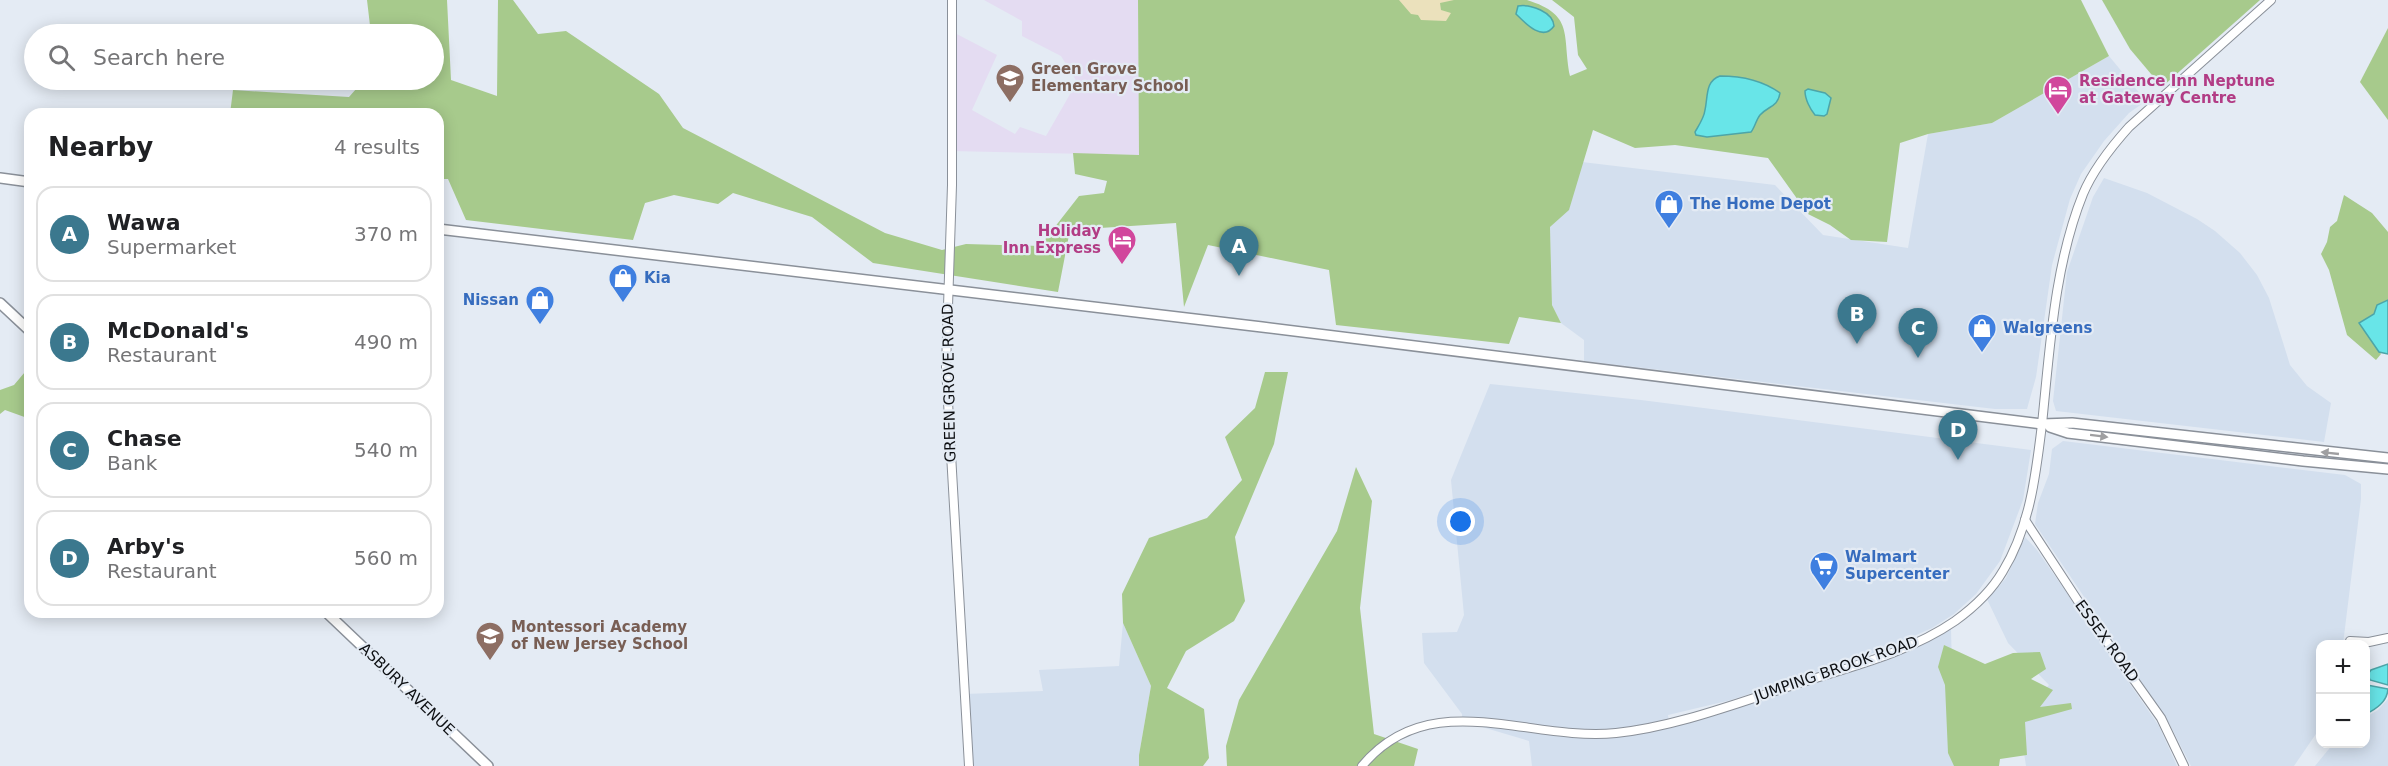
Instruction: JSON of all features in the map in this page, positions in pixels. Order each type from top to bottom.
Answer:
[{"type":"main road","points":[[0,178],[24,181]]},
{"type":"main road","points":[[444,230],[2042,424],[2072,423],[2388,459]]},
{"type":"main road","points":[[0,303],[24,325]]},
{"type":"main road","points":[[2042,424],[2068,432],[2282,459],[2388,469]]},
{"type":"main road","name":"ASBURY AVENUE","points":[[332,618],[488,766]]},
{"type":"street","name":"GREEN GROVE ROAD","points":[[952,0],[952,185],[946,367],[948,433],[969,766]]},
{"type":"street","name":"JUMPING BROOK ROAD","points":[[1362,766],[1384,742],[1418,726],[1461,722],[1594,733],[1638,729],[1732,705],[1887,655],[1947,626],[1965,613],[1993,586],[2007,564],[2025,520],[2034,486],[2060,278],[2078,209],[2087,185],[2111,149],[2130,127],[2271,0]]},
{"type":"street","name":"ESSEX ROAD","points":[[2025,520],[2078,601],[2161,718],[2184,766]]},
{"type":"street","points":[[2370,642],[2388,638]]},
{"type":"shaded area","points":[[984,0],[1138,0],[1139,155],[951,151],[951,31],[997,55],[972,110],[1015,134],[1020,127],[1046,136],[1077,82],[1061,56],[1022,36],[1022,21]]},
{"type":"shaded area","points":[[2109,56],[2146,101],[2129,113],[2104,141],[2081,174],[2070,199],[2052,265],[2036,377],[2027,409],[1995,409],[1584,361],[1584,340],[1561,323],[1552,305],[1550,227],[1569,209],[1582,162],[1775,185],[1823,235],[1908,248],[1928,134],[1992,123]]},
{"type":"shaded area","points":[[2104,178],[2147,193],[2197,219],[2240,253],[2257,275],[2269,298],[2290,365],[2307,386],[2331,403],[2324,442],[2056,411],[2053,401],[2067,272],[2093,197]]},
{"type":"shaded area","points":[[1490,384],[1641,400],[2031,450],[2023,500],[2000,561],[1976,594],[1954,614],[1932,628],[1885,649],[1731,700],[1668,715],[1669,723],[1683,722],[1778,695],[1904,652],[1951,628],[1954,759],[1957,766],[1532,766],[1529,741],[1462,721],[1462,714],[1424,663],[1422,633],[1457,632],[1464,615],[1451,480]]},
{"type":"shaded area","points":[[2063,441],[2345,475],[2361,484],[2343,640],[2316,640],[2316,734],[2294,766],[2191,766],[2169,723],[2035,524],[2038,503],[2049,474],[2052,449]]},
{"type":"shaded area","points":[[2025,537],[2037,550],[2159,726],[2177,766],[2026,766],[2019,719],[2049,685],[2008,643],[1985,595],[1995,591],[2006,578]]},
{"type":"shaded area","points":[[1123,623],[1151,686],[1139,766],[968,766],[965,694],[1043,691],[1039,670],[1119,666]]},
{"type":"shaded area","points":[[2388,699],[2388,766],[2315,766],[2330,748],[2370,748],[2370,715]]},
{"type":"green space","points":[[367,0],[447,0],[451,80],[497,96],[498,0],[513,0],[538,34],[566,31],[659,94],[683,128],[885,233],[942,250],[966,244],[1040,246],[1079,196],[1104,193],[1107,181],[1075,174],[1073,153],[1139,155],[1138,0],[1527,0],[1553,12],[1560,20],[1566,38],[1570,76],[1587,69],[1578,55],[1574,17],[1552,0],[2081,0],[2109,56],[1992,123],[1928,134],[1900,143],[1887,242],[1851,240],[1830,225],[1808,214],[1768,158],[1675,145],[1635,148],[1593,130],[1569,210],[1550,227],[1552,305],[1561,323],[1519,317],[1509,344],[1336,325],[1329,270],[1208,245],[1184,307],[1176,223],[1070,230],[1058,292],[873,263],[812,217],[733,193],[718,204],[674,195],[645,203],[633,240],[466,220],[448,179],[444,179],[444,108],[231,108],[233,90],[349,97],[355,90],[444,90],[444,24],[370,24]]},
{"type":"green space","points":[[2102,0],[2260,0],[2162,87],[2130,49]]},
{"type":"green space","points":[[2388,28],[2388,120],[2360,82]]},
{"type":"green space","points":[[2344,195],[2372,213],[2388,232],[2388,300],[2377,305],[2374,314],[2359,323],[2381,354],[2376,360],[2347,335],[2329,270],[2321,254],[2327,242],[2330,227],[2337,221]]},
{"type":"green space","points":[[1265,372],[1288,372],[1274,444],[1235,537],[1245,601],[1234,621],[1186,651],[1167,688],[1204,709],[1209,758],[1203,766],[1139,766],[1151,686],[1123,623],[1122,594],[1149,538],[1207,518],[1242,480],[1225,437],[1255,408]]},
{"type":"green space","points":[[24,373],[24,417],[5,410],[0,414],[0,390],[14,385]]},
{"type":"green space","points":[[1356,467],[1372,501],[1360,608],[1374,734],[1418,749],[1414,766],[1227,766],[1226,746],[1239,700],[1337,531]]},
{"type":"green space","points":[[1944,645],[1985,664],[2013,653],[2040,652],[2046,669],[2031,679],[2053,690],[2040,707],[2071,703],[2072,709],[2025,722],[2027,755],[2000,759],[1999,766],[1954,766],[1948,753],[1945,685],[1938,667]]},
{"type":"sand","points":[[1399,0],[1454,0],[1440,3],[1441,10],[1451,13],[1446,21],[1421,20],[1418,15],[1411,14]]},
{"type":"water","points":[[1518,6],[1529,6],[1546,13],[1554,26],[1545,32],[1535,30],[1516,14]]},
{"type":"water","points":[[1720,76],[1752,80],[1780,93],[1775,104],[1760,115],[1751,132],[1707,137],[1696,135],[1695,132],[1704,113],[1709,86],[1715,78]]},
{"type":"water","points":[[1808,89],[1825,93],[1831,98],[1827,114],[1824,116],[1813,113],[1806,97],[1805,91]]},
{"type":"water","points":[[2388,300],[2388,354],[2379,352],[2359,323],[2374,314],[2377,305]]},
{"type":"water","points":[[2388,664],[2388,685],[2370,680],[2371,670]]},
{"type":"water","points":[[2370,686],[2388,689],[2383,701],[2370,711]]},
{"type":"place","name":"Green Grove Elementary School","points":[[1010,104]]},
{"type":"place","name":"Residence Inn Neptune at Gateway Centre","points":[[2058,116]]},
{"type":"place","name":"The Home Depot","points":[[1669,230]]},
{"type":"place","name":"Holiday Inn Express","points":[[1122,266]]},
{"type":"place","name":"Wawa","points":[[1239,276]]},
{"type":"place","name":"Kia","points":[[623,304]]},
{"type":"place","name":"Nissan","points":[[540,326]]},
{"type":"place","name":"McDonald's","points":[[1857,344]]},
{"type":"place","name":"Walgreens","points":[[1982,354]]},
{"type":"place","name":"Chase","points":[[1918,358]]},
{"type":"place","name":"Arby's","points":[[1958,460]]},
{"type":"place","name":"Walmart Supercenter","points":[[1824,592]]},
{"type":"place","name":"Montessori Academy of New Jersey School","points":[[490,662]]}]
